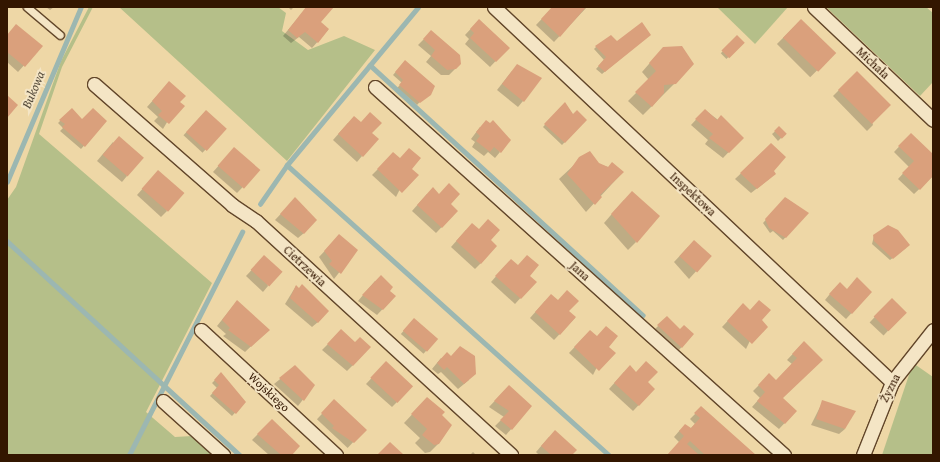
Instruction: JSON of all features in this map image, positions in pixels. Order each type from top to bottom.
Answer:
[{"type":"street","name":"Inspektowa","points":[[494,7],[892,382]]},
{"type":"street","name":"Michała","points":[[814,7],[933,120]]},
{"type":"street","name":"Cietrzewia","points":[[94,84],[232,206],[256,221],[511,455]]},
{"type":"street","name":"Jana","points":[[376,87],[784,455]]},
{"type":"street","name":"Wojskiego","points":[[202,330],[336,455]]},
{"type":"street","name":"Żyzna","points":[[863,455],[892,382],[933,330]]},
{"type":"street","points":[[163,401],[223,455]]},
{"type":"lane","points":[[27,7],[60,35]]},
{"type":"green space","points":[[89,7],[93,7],[62,67],[39,134],[212,283],[146,412],[175,437],[192,436],[213,455],[7,455],[7,200],[16,187],[61,61]]},
{"type":"green space","points":[[119,7],[278,7],[286,13],[282,31],[308,50],[344,36],[375,50],[287,161]]},
{"type":"green space","points":[[717,7],[788,7],[755,44]]},
{"type":"green space","points":[[826,7],[926,7],[933,13],[933,82],[920,96]]},
{"type":"green space","points":[[913,363],[933,377],[933,455],[882,455]]},
{"type":"building","points":[[306,7],[334,7],[321,22],[329,29],[318,43],[305,32],[297,38],[288,30]]},
{"type":"building","points":[[552,7],[586,7],[560,37],[541,19]]},
{"type":"building","points":[[479,19],[510,48],[496,62],[470,38],[474,33],[470,29]]},
{"type":"building","points":[[801,19],[836,53],[818,72],[783,38]]},
{"type":"building","points":[[642,22],[651,35],[605,72],[598,66],[606,57],[595,46],[611,35],[617,41]]},
{"type":"building","points":[[16,24],[43,46],[25,67],[7,52],[7,35]]},
{"type":"building","points":[[431,30],[460,55],[461,64],[456,69],[447,70],[431,56],[435,50],[423,39]]},
{"type":"building","points":[[737,35],[745,43],[729,58],[721,51]]},
{"type":"building","points":[[682,46],[694,64],[676,84],[664,85],[664,93],[652,107],[635,92],[656,71],[649,63],[663,47]]},
{"type":"building","points":[[405,60],[435,86],[431,95],[420,103],[399,85],[403,80],[395,72]]},
{"type":"building","points":[[517,64],[542,78],[524,102],[502,84]]},
{"type":"building","points":[[857,71],[891,105],[872,124],[838,90]]},
{"type":"building","points":[[169,81],[186,96],[180,102],[185,106],[169,124],[158,115],[162,111],[152,101]]},
{"type":"building","points":[[7,95],[18,105],[7,118]]},
{"type":"building","points":[[565,102],[573,114],[577,110],[587,120],[565,143],[544,124]]},
{"type":"building","points":[[72,108],[82,119],[93,108],[107,121],[85,147],[62,127],[65,124],[59,120]]},
{"type":"building","points":[[705,109],[717,120],[721,115],[744,138],[729,153],[709,138],[713,134],[695,119]]},
{"type":"building","points":[[206,110],[227,129],[207,151],[186,132]]},
{"type":"building","points":[[370,112],[382,123],[372,133],[379,139],[363,157],[338,134],[354,116],[361,122]]},
{"type":"building","points":[[486,120],[490,123],[493,120],[511,140],[501,153],[494,147],[490,152],[476,141],[480,136],[476,132]]},
{"type":"building","points":[[779,126],[787,134],[782,139],[774,131]]},
{"type":"building","points":[[911,133],[933,154],[933,176],[920,190],[902,173],[914,161],[898,146]]},
{"type":"building","points":[[119,136],[144,158],[128,177],[103,155]]},
{"type":"building","points":[[771,143],[786,157],[774,171],[776,174],[757,189],[740,173]]},
{"type":"building","points":[[234,147],[260,170],[244,189],[218,166]]},
{"type":"building","points":[[409,148],[421,158],[412,169],[419,175],[402,193],[377,169],[393,152],[400,158]]},
{"type":"building","points":[[590,151],[599,163],[608,167],[612,162],[624,172],[600,195],[602,197],[595,205],[567,174],[579,157]]},
{"type":"building","points":[[158,170],[184,193],[168,212],[142,189]]},
{"type":"building","points":[[449,183],[460,194],[451,204],[458,211],[442,228],[417,205],[433,187],[439,194]]},
{"type":"building","points":[[632,191],[660,216],[637,243],[611,214]]},
{"type":"building","points":[[295,197],[317,220],[304,234],[280,214]]},
{"type":"building","points":[[785,197],[809,213],[786,238],[769,228],[765,219]]},
{"type":"building","points":[[488,219],[500,230],[491,240],[497,246],[481,264],[456,241],[472,223],[479,229]]},
{"type":"building","points":[[888,225],[898,230],[910,245],[893,259],[874,241],[873,235]]},
{"type":"building","points":[[339,234],[358,250],[341,274],[329,264],[332,261],[324,251]]},
{"type":"building","points":[[694,240],[712,256],[697,272],[679,256]]},
{"type":"building","points":[[264,255],[283,272],[269,287],[251,270]]},
{"type":"building","points":[[527,255],[539,265],[530,276],[537,282],[521,299],[495,276],[511,259],[518,265]]},
{"type":"building","points":[[381,275],[393,287],[390,291],[396,296],[383,310],[362,295]]},
{"type":"building","points":[[857,277],[872,292],[852,314],[829,294],[840,282],[847,289]]},
{"type":"building","points":[[302,284],[329,311],[318,323],[290,298],[296,285],[299,288]]},
{"type":"building","points":[[567,290],[579,301],[569,311],[576,317],[560,335],[535,312],[551,294],[558,300]]},
{"type":"building","points":[[892,298],[907,313],[888,331],[874,316]]},
{"type":"building","points":[[237,300],[270,330],[251,347],[228,330],[230,328],[222,320]]},
{"type":"building","points":[[759,300],[771,310],[762,320],[768,327],[752,344],[727,321],[743,303],[750,310]]},
{"type":"building","points":[[667,316],[680,329],[684,325],[694,334],[682,348],[657,325]]},
{"type":"building","points":[[414,318],[438,339],[427,352],[403,331]]},
{"type":"building","points":[[606,326],[618,336],[609,347],[616,353],[599,371],[574,347],[590,330],[597,336]]},
{"type":"building","points":[[341,329],[355,342],[360,337],[371,347],[353,366],[327,344]]},
{"type":"building","points":[[804,341],[823,360],[783,398],[797,411],[785,424],[757,401],[765,392],[758,385],[769,373],[776,380],[797,358],[792,354]]},
{"type":"building","points":[[460,346],[475,356],[476,374],[464,384],[447,367],[444,370],[437,363],[447,352],[451,356]]},
{"type":"building","points":[[386,361],[413,386],[397,403],[370,378]]},
{"type":"building","points":[[646,361],[658,372],[648,382],[655,389],[639,406],[614,383],[630,365],[636,372]]},
{"type":"building","points":[[295,365],[315,385],[304,401],[279,378]]},
{"type":"building","points":[[221,372],[246,402],[236,414],[212,393],[219,385],[214,380]]},
{"type":"building","points":[[509,385],[532,406],[512,430],[500,420],[509,411],[494,401]]},
{"type":"building","points":[[427,397],[445,412],[442,415],[452,425],[439,444],[434,445],[422,435],[427,429],[411,414]]},
{"type":"building","points":[[334,399],[367,430],[354,443],[332,428],[334,426],[321,413]]},
{"type":"building","points":[[822,400],[856,411],[845,429],[816,419]]},
{"type":"building","points":[[701,406],[756,455],[705,455],[690,441],[687,444],[699,455],[667,455],[684,436],[679,431],[685,424],[691,428],[700,418],[694,413]]},
{"type":"building","points":[[272,419],[300,446],[292,455],[281,455],[257,434]]},
{"type":"building","points":[[555,430],[577,450],[572,455],[551,455],[541,446]]},
{"type":"building","points":[[390,442],[404,455],[377,455]]},
{"type":"waterway","name":"Bukowa","points":[[7,182],[81,7]]},
{"type":"waterway","points":[[260,204],[287,165],[418,7]]},
{"type":"waterway","points":[[370,65],[643,315]]},
{"type":"waterway","points":[[287,165],[609,455]]},
{"type":"waterway","points":[[129,455],[242,232]]},
{"type":"waterway","points":[[7,241],[240,455]]}]
